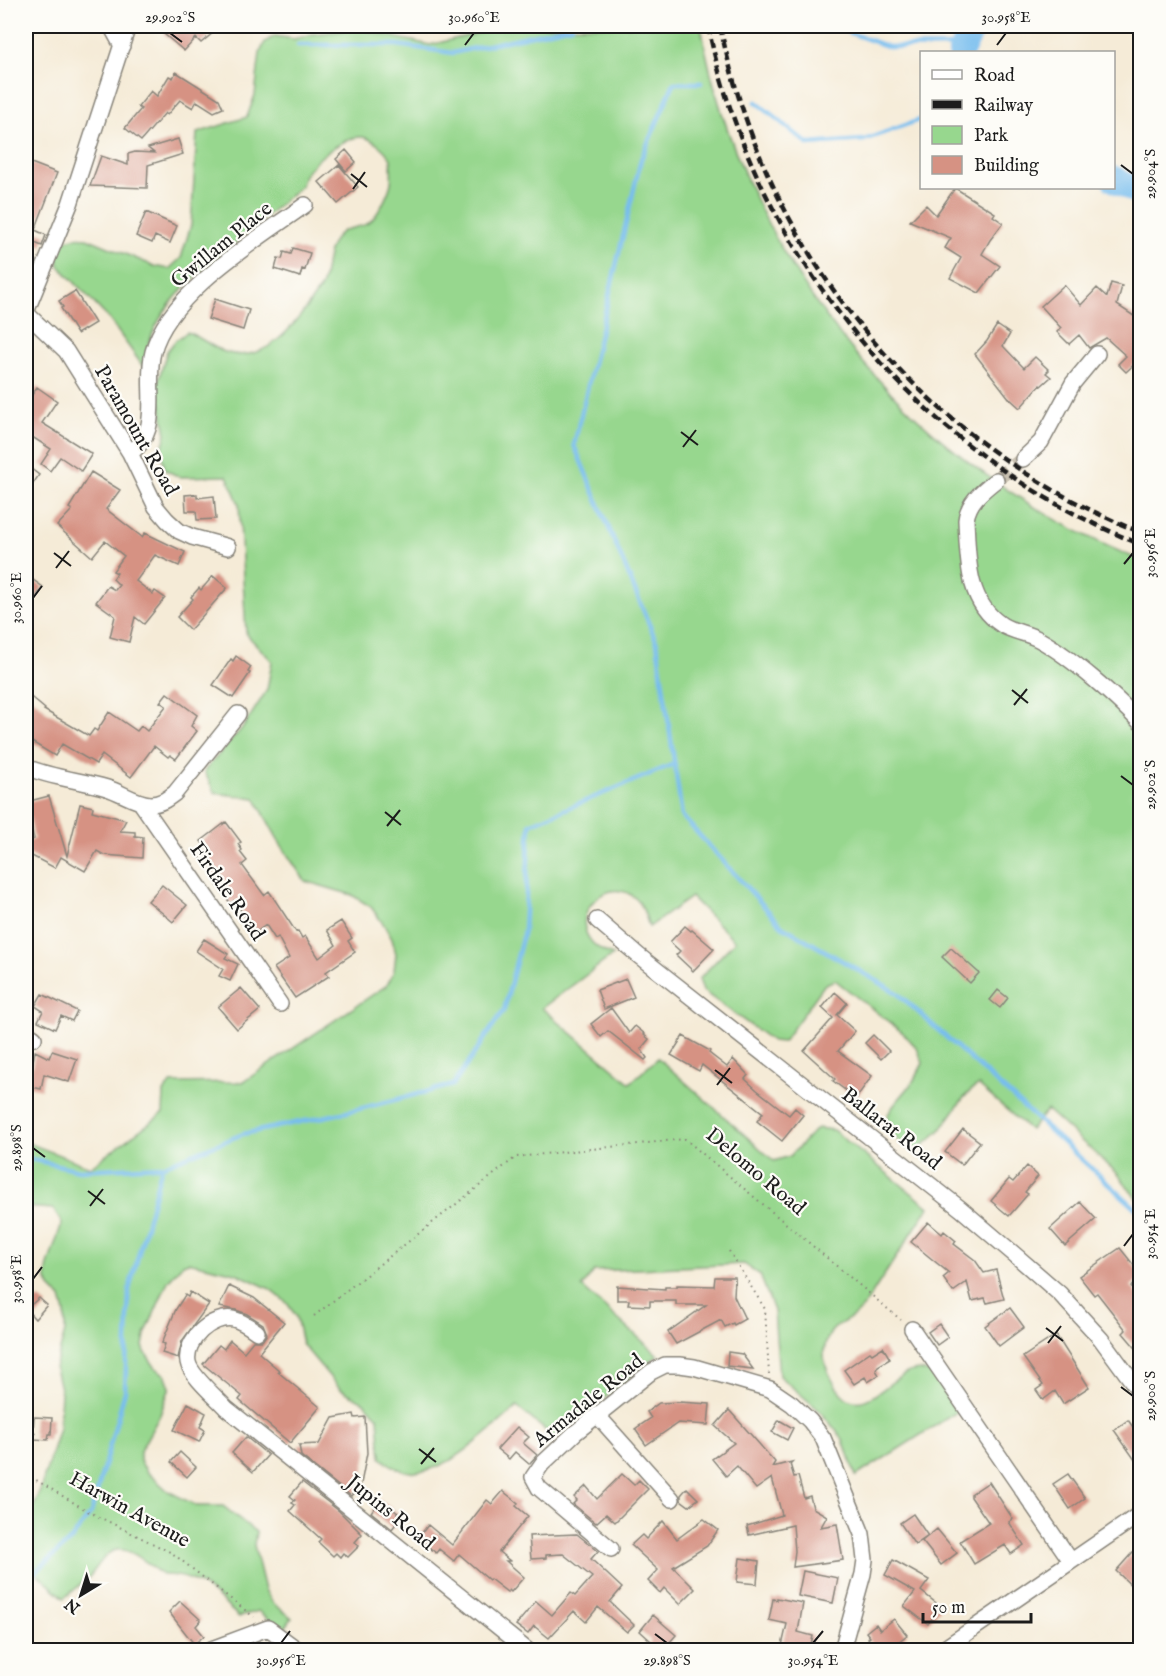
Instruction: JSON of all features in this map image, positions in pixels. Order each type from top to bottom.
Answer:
[{"type":"street","points":[[111,26],[122,46]]},
{"type":"street","points":[[26,313],[70,204],[128,26]]},
{"type":"street","name":"Gwillam Place","points":[[130,453],[142,443],[149,429],[153,352],[172,314],[189,293],[213,273],[304,205]]},
{"type":"street","name":"Paramount Road","points":[[26,313],[66,351],[130,453],[156,507],[167,520],[179,531],[192,537],[228,547]]},
{"type":"street","points":[[1023,459],[1041,442],[1073,383],[1097,354]]},
{"type":"street","points":[[996,480],[973,501],[966,520],[969,573],[973,589],[981,603],[1000,624],[1032,636],[1062,655],[1140,722]]},
{"type":"street","points":[[26,767],[44,774],[106,788],[141,803],[153,804],[165,801],[175,793],[238,714]]},
{"type":"street","name":"Firdale Road","points":[[141,803],[280,1004]]},
{"type":"street","name":"Ballarat Road","points":[[597,920],[639,956],[952,1202],[1014,1254],[1060,1294],[1101,1340],[1140,1392]]},
{"type":"street","name":"Jupins Road","points":[[257,1332],[232,1319],[221,1319],[210,1323],[199,1332],[189,1352],[188,1362],[192,1370],[226,1408],[527,1650]]},
{"type":"street","points":[[912,1329],[1071,1561]]},
{"type":"street","name":"Armadale Road","points":[[611,1549],[539,1488],[533,1477],[542,1464],[597,1415],[651,1372],[665,1365],[694,1367],[770,1389],[792,1404],[810,1421],[823,1438],[862,1534],[865,1560],[863,1574],[842,1650]]},
{"type":"street","points":[[597,1415],[672,1499]]},
{"type":"street","points":[[942,1650],[1140,1514]]},
{"type":"street","points":[[209,1650],[268,1628],[298,1650]]},
{"type":"path","name":"Delomo Road","points":[[314,1316],[516,1157],[685,1139],[912,1329]]},
{"type":"path","points":[[729,1251],[765,1309],[770,1389]]},
{"type":"path","name":"Harwin Avenue","points":[[26,1474],[91,1513],[172,1553],[268,1628]]},
{"type":"green space","points":[[499,26],[701,26],[722,114],[755,198],[799,277],[852,349],[913,415],[983,472],[1059,521],[1140,560],[1140,1203],[1118,1174],[1047,1110],[1030,1130],[979,1086],[969,1092],[929,1141],[915,1150],[909,1148],[891,1133],[887,1126],[889,1113],[911,1084],[923,1063],[917,1048],[903,1033],[835,980],[825,984],[783,1042],[772,1041],[703,991],[699,979],[735,941],[691,897],[649,927],[642,908],[635,898],[622,891],[609,892],[597,898],[589,908],[585,920],[586,933],[595,945],[613,955],[542,1008],[630,1083],[658,1058],[774,1161],[790,1156],[817,1128],[833,1130],[929,1207],[863,1307],[857,1314],[831,1332],[824,1352],[825,1362],[840,1392],[851,1401],[863,1401],[875,1395],[911,1371],[924,1371],[940,1381],[960,1410],[856,1476],[842,1438],[820,1411],[779,1376],[774,1311],[760,1275],[744,1264],[594,1271],[582,1287],[658,1355],[555,1438],[517,1407],[468,1449],[439,1466],[424,1471],[410,1472],[395,1467],[381,1458],[378,1417],[364,1402],[340,1389],[302,1344],[296,1316],[287,1303],[270,1289],[236,1273],[188,1262],[183,1264],[168,1281],[145,1335],[143,1346],[145,1352],[155,1367],[166,1376],[170,1387],[160,1415],[140,1451],[140,1461],[147,1472],[168,1491],[197,1506],[223,1506],[256,1532],[254,1545],[265,1590],[273,1603],[292,1618],[283,1631],[258,1611],[239,1617],[205,1587],[186,1578],[162,1575],[144,1560],[122,1550],[115,1550],[108,1554],[81,1585],[64,1598],[26,1564],[26,1526],[38,1497],[59,1428],[61,1393],[55,1368],[65,1332],[65,1313],[61,1298],[50,1287],[46,1278],[62,1223],[53,1209],[26,1207],[26,1142],[90,1167],[163,1113],[164,1092],[171,1083],[243,1082],[387,985],[394,971],[396,954],[392,939],[371,907],[352,895],[305,881],[281,845],[255,798],[215,793],[204,771],[244,726],[267,690],[272,661],[246,634],[239,504],[227,476],[180,477],[165,470],[161,452],[166,434],[157,385],[167,351],[187,332],[220,350],[241,355],[255,353],[281,337],[293,325],[321,287],[330,247],[338,235],[345,230],[368,223],[379,211],[391,183],[391,159],[374,142],[361,137],[344,142],[325,154],[309,170],[301,186],[203,270],[176,297],[154,329],[144,368],[109,319],[59,266],[59,252],[68,240],[80,237],[154,266],[169,269],[181,258],[191,225],[197,133],[247,117],[255,95],[260,53],[265,42],[275,36],[294,39],[312,34],[358,29],[430,45]]},
{"type":"building","points":[[172,26],[221,26],[201,43],[196,38],[184,51],[164,34]]},
{"type":"building","points":[[176,72],[219,99],[223,108],[214,112],[197,101],[193,108],[180,100],[167,115],[165,113],[141,141],[125,128],[141,109],[138,107],[151,91],[157,96],[169,76],[173,78]]},
{"type":"building","points":[[178,139],[183,154],[148,165],[147,188],[90,186],[101,156],[128,165],[128,154],[154,153],[148,148]]},
{"type":"building","points":[[346,150],[356,162],[346,171],[336,159]]},
{"type":"building","points":[[26,161],[57,173],[35,230],[46,235],[42,246],[30,241],[26,252]]},
{"type":"building","points":[[339,165],[358,187],[338,204],[319,182]]},
{"type":"building","points":[[954,189],[957,189],[995,213],[993,216],[1003,223],[982,254],[1000,266],[979,293],[950,278],[961,258],[945,248],[951,238],[910,221],[926,205],[936,215]]},
{"type":"building","points":[[146,212],[177,226],[170,243],[155,236],[152,243],[136,236]]},
{"type":"building","points":[[293,248],[310,253],[305,270],[302,269],[300,277],[275,269],[278,258],[282,259],[284,252],[291,254]]},
{"type":"building","points":[[1111,283],[1122,286],[1117,305],[1140,320],[1140,359],[1126,372],[1118,364],[1126,356],[1106,338],[1089,348],[1079,335],[1069,344],[1057,332],[1061,328],[1041,306],[1064,285],[1081,305],[1097,288],[1107,297]]},
{"type":"building","points":[[75,291],[95,323],[77,334],[59,301]]},
{"type":"building","points":[[215,299],[249,310],[243,330],[208,319]]},
{"type":"building","points":[[997,325],[1010,334],[1003,346],[1024,368],[1035,357],[1049,370],[1046,373],[1051,377],[1040,385],[1020,408],[1009,398],[975,354]]},
{"type":"building","points":[[37,387],[57,401],[42,423],[92,454],[81,471],[60,457],[50,471],[41,464],[51,449],[26,433],[26,404]]},
{"type":"building","points":[[26,465],[39,475],[26,494]]},
{"type":"building","points":[[91,472],[120,490],[106,509],[142,537],[145,533],[185,552],[179,566],[155,555],[136,581],[153,594],[155,591],[165,598],[144,624],[135,617],[129,642],[110,637],[115,616],[96,602],[108,586],[115,590],[119,585],[113,579],[117,573],[113,571],[124,556],[105,541],[92,557],[57,526],[72,510],[69,508]]},
{"type":"building","points":[[197,494],[197,498],[214,496],[216,519],[197,520],[196,511],[186,511],[185,495]]},
{"type":"building","points":[[26,575],[43,587],[26,611]]},
{"type":"building","points":[[213,576],[227,588],[190,630],[177,617],[193,599],[191,597],[199,588],[201,590]]},
{"type":"building","points":[[236,656],[251,667],[248,672],[250,673],[233,698],[213,685],[231,659],[233,661]]},
{"type":"building","points":[[26,693],[44,710],[89,736],[94,729],[97,731],[109,712],[137,731],[141,726],[147,731],[166,706],[160,702],[167,693],[197,715],[191,726],[197,731],[176,759],[170,755],[168,757],[154,746],[131,777],[102,755],[96,764],[62,744],[55,756],[32,742],[26,751]]},
{"type":"building","points":[[49,796],[67,856],[80,804],[93,807],[92,811],[126,820],[120,831],[135,832],[135,836],[143,837],[142,858],[104,855],[97,851],[85,871],[61,857],[55,868],[26,853],[26,843],[34,839],[26,802]]},
{"type":"building","points":[[226,822],[241,842],[238,844],[242,850],[240,852],[247,861],[242,865],[264,895],[269,891],[296,932],[298,931],[302,938],[305,936],[319,958],[336,945],[327,930],[341,921],[352,938],[348,941],[355,952],[326,972],[329,976],[295,998],[274,968],[289,958],[278,937],[275,939],[266,925],[256,932],[234,901],[231,904],[217,885],[220,883],[197,853],[206,847],[201,841]]},
{"type":"building","points":[[162,885],[187,905],[173,922],[148,901]]},
{"type":"building","points":[[685,926],[714,949],[693,971],[676,955],[680,951],[670,942]]},
{"type":"building","points":[[204,939],[228,954],[225,958],[238,964],[230,981],[219,976],[223,969],[196,951]]},
{"type":"building","points":[[951,948],[979,973],[970,983],[942,957]]},
{"type":"building","points":[[626,979],[634,997],[604,1009],[597,990]]},
{"type":"building","points":[[241,988],[260,1010],[237,1029],[218,1007]]},
{"type":"building","points":[[998,990],[1008,998],[1000,1008],[990,1000]]},
{"type":"building","points":[[835,992],[847,1003],[837,1015],[855,1031],[838,1051],[872,1076],[856,1098],[833,1081],[835,1079],[804,1051],[833,1018],[822,1008]]},
{"type":"building","points":[[42,994],[77,1011],[72,1021],[61,1016],[55,1029],[38,1021],[43,1011],[35,1006]]},
{"type":"building","points":[[611,1008],[629,1033],[635,1026],[649,1039],[641,1049],[647,1058],[645,1060],[608,1031],[601,1037],[591,1024]]},
{"type":"building","points":[[873,1035],[889,1051],[881,1059],[865,1043]]},
{"type":"building","points":[[683,1036],[710,1051],[709,1053],[727,1067],[733,1059],[748,1075],[745,1079],[757,1090],[789,1115],[795,1108],[803,1115],[782,1141],[757,1121],[763,1113],[702,1065],[699,1071],[671,1055]]},
{"type":"building","points":[[35,1051],[49,1058],[52,1051],[77,1059],[69,1082],[44,1074],[41,1089],[28,1086]]},
{"type":"building","points":[[963,1129],[980,1142],[962,1165],[945,1152]]},
{"type":"building","points":[[1027,1166],[1038,1176],[1025,1192],[1028,1194],[1009,1216],[991,1201],[1009,1179],[1013,1182]]},
{"type":"building","points":[[1080,1202],[1096,1219],[1065,1246],[1050,1229]]},
{"type":"building","points":[[928,1222],[942,1234],[944,1231],[956,1241],[954,1244],[975,1260],[984,1273],[996,1270],[1004,1299],[987,1303],[985,1298],[972,1301],[967,1282],[953,1292],[943,1278],[949,1273],[911,1242]]},
{"type":"building","points":[[1120,1248],[1140,1273],[1140,1279],[1131,1286],[1140,1297],[1140,1353],[1123,1333],[1126,1330],[1097,1293],[1094,1295],[1079,1276]]},
{"type":"building","points":[[715,1277],[735,1277],[734,1296],[745,1319],[725,1327],[721,1320],[676,1344],[668,1332],[706,1305],[676,1305],[676,1301],[650,1301],[650,1306],[628,1305],[629,1300],[617,1300],[617,1286],[665,1289],[665,1287],[677,1287],[677,1285],[714,1286]]},
{"type":"building","points":[[229,1286],[254,1298],[284,1322],[259,1353],[320,1407],[290,1443],[239,1400],[242,1396],[203,1364],[219,1345],[224,1349],[230,1340],[244,1352],[253,1341],[262,1341],[267,1334],[263,1324],[247,1314],[219,1307]]},
{"type":"building","points":[[190,1292],[209,1304],[182,1341],[178,1358],[162,1353],[165,1344],[162,1343],[176,1309],[185,1295],[188,1297]]},
{"type":"building","points":[[39,1298],[47,1305],[35,1319],[26,1309]]},
{"type":"building","points":[[1010,1308],[1024,1327],[999,1346],[985,1326]]},
{"type":"building","points":[[939,1324],[948,1337],[937,1345],[928,1332]]},
{"type":"building","points":[[1056,1335],[1089,1387],[1063,1404],[1055,1391],[1043,1400],[1036,1390],[1043,1385],[1023,1357]]},
{"type":"building","points":[[883,1347],[890,1359],[878,1366],[876,1370],[879,1375],[868,1382],[865,1377],[854,1384],[844,1370],[870,1352],[872,1354]]},
{"type":"building","points":[[728,1352],[742,1354],[753,1369],[727,1366]]},
{"type":"building","points":[[188,1403],[206,1413],[200,1427],[205,1430],[199,1442],[174,1430]]},
{"type":"building","points":[[659,1403],[710,1404],[708,1425],[678,1423],[646,1445],[635,1429],[651,1418],[647,1412]]},
{"type":"building","points":[[729,1410],[775,1462],[772,1467],[792,1462],[790,1464],[794,1477],[798,1476],[804,1498],[810,1496],[813,1508],[827,1516],[821,1527],[837,1524],[843,1560],[793,1567],[795,1551],[793,1525],[749,1535],[747,1526],[782,1515],[772,1478],[756,1489],[737,1466],[726,1476],[712,1459],[734,1443],[715,1426]]},
{"type":"building","points":[[354,1414],[355,1418],[365,1417],[367,1453],[361,1484],[351,1496],[301,1456],[299,1445],[319,1444],[333,1418]]},
{"type":"building","points":[[34,1417],[52,1418],[51,1434],[48,1440],[34,1439]]},
{"type":"building","points":[[779,1420],[793,1428],[787,1440],[772,1432]]},
{"type":"building","points":[[1128,1420],[1140,1437],[1140,1467],[1114,1430]]},
{"type":"building","points":[[517,1427],[529,1437],[523,1443],[537,1455],[529,1464],[515,1452],[509,1459],[497,1449]]},
{"type":"building","points":[[246,1437],[268,1455],[253,1472],[232,1453]]},
{"type":"building","points":[[180,1452],[196,1467],[187,1477],[171,1462]]},
{"type":"building","points":[[622,1474],[634,1485],[639,1480],[648,1489],[615,1522],[606,1514],[596,1523],[573,1504],[577,1500],[574,1497],[586,1486],[597,1499]]},
{"type":"building","points":[[1068,1474],[1085,1498],[1070,1509],[1053,1484]]},
{"type":"building","points":[[302,1482],[339,1511],[362,1534],[355,1542],[359,1546],[348,1557],[343,1553],[340,1557],[336,1553],[333,1556],[318,1542],[321,1539],[290,1511],[295,1505],[292,1503],[295,1500],[290,1496]]},
{"type":"building","points":[[989,1482],[1013,1519],[1009,1522],[1024,1545],[1011,1554],[1005,1545],[974,1564],[960,1541],[989,1523],[971,1494]]},
{"type":"building","points":[[687,1488],[698,1499],[689,1506],[681,1500],[681,1495]]},
{"type":"building","points":[[503,1491],[518,1503],[516,1506],[528,1516],[499,1552],[524,1577],[511,1592],[509,1590],[507,1592],[489,1580],[459,1554],[454,1561],[439,1549],[436,1553],[418,1538],[428,1525],[452,1545],[487,1500],[492,1504]]},
{"type":"building","points":[[380,1500],[402,1516],[392,1529],[371,1512]]},
{"type":"building","points":[[913,1514],[928,1536],[915,1545],[900,1523]]},
{"type":"building","points":[[704,1519],[718,1530],[707,1546],[673,1567],[695,1589],[680,1604],[664,1588],[660,1593],[648,1581],[658,1570],[631,1545],[642,1535],[646,1539],[663,1521],[677,1539]]},
{"type":"building","points":[[937,1529],[957,1553],[941,1565],[922,1541]]},
{"type":"building","points":[[577,1534],[598,1551],[591,1559],[622,1588],[610,1602],[634,1625],[627,1632],[598,1607],[586,1622],[574,1611],[549,1638],[534,1626],[528,1634],[516,1625],[536,1601],[552,1615],[571,1593],[575,1596],[592,1577],[563,1554],[531,1559],[529,1536]]},
{"type":"building","points":[[1140,1544],[1140,1594],[1116,1571]]},
{"type":"building","points":[[740,1558],[759,1561],[757,1584],[737,1582]]},
{"type":"building","points":[[893,1560],[929,1580],[921,1591],[941,1607],[928,1624],[904,1606],[915,1592],[885,1575]]},
{"type":"building","points":[[803,1571],[838,1578],[833,1603],[798,1596]]},
{"type":"building","points":[[777,1598],[803,1603],[798,1632],[813,1636],[810,1650],[781,1650],[787,1624],[769,1620],[773,1599],[777,1600]]},
{"type":"building","points":[[180,1601],[201,1620],[196,1626],[204,1636],[194,1644],[169,1612]]},
{"type":"building","points":[[653,1615],[676,1635],[663,1650],[643,1650],[651,1641],[640,1631]]},
{"type":"building","points":[[894,1619],[907,1635],[888,1650],[877,1650],[866,1632],[876,1624],[880,1630]]},
{"type":"waterway","points":[[298,45],[397,45],[453,53],[572,26]]},
{"type":"waterway","points":[[831,26],[889,47],[964,46]]},
{"type":"waterway","points":[[961,51],[973,26]]},
{"type":"waterway","points":[[701,83],[674,83],[641,159],[574,445],[657,643],[682,816],[782,926],[896,992],[1140,1212]]},
{"type":"waterway","points":[[756,102],[808,144],[864,140],[920,120]]},
{"type":"waterway","points":[[1115,180],[1140,193]]},
{"type":"waterway","points":[[26,1580],[70,1541],[91,1513],[125,1391],[129,1290],[162,1166],[243,1134],[347,1112],[453,1085],[504,1010],[524,930],[530,824],[674,764]]},
{"type":"waterway","points":[[26,1158],[79,1170],[162,1166]]},
{"type":"tunnel","points":[[996,480],[1023,459]]},
{"type":"railway","points":[[708,26],[731,111],[765,192],[808,268],[860,339],[919,403],[987,459],[1060,506],[1140,544]]},
{"type":"railway","points":[[720,26],[740,103],[758,153],[780,201],[823,275],[858,323],[897,367],[940,408],[986,446],[1035,479],[1087,508],[1140,532]]}]
